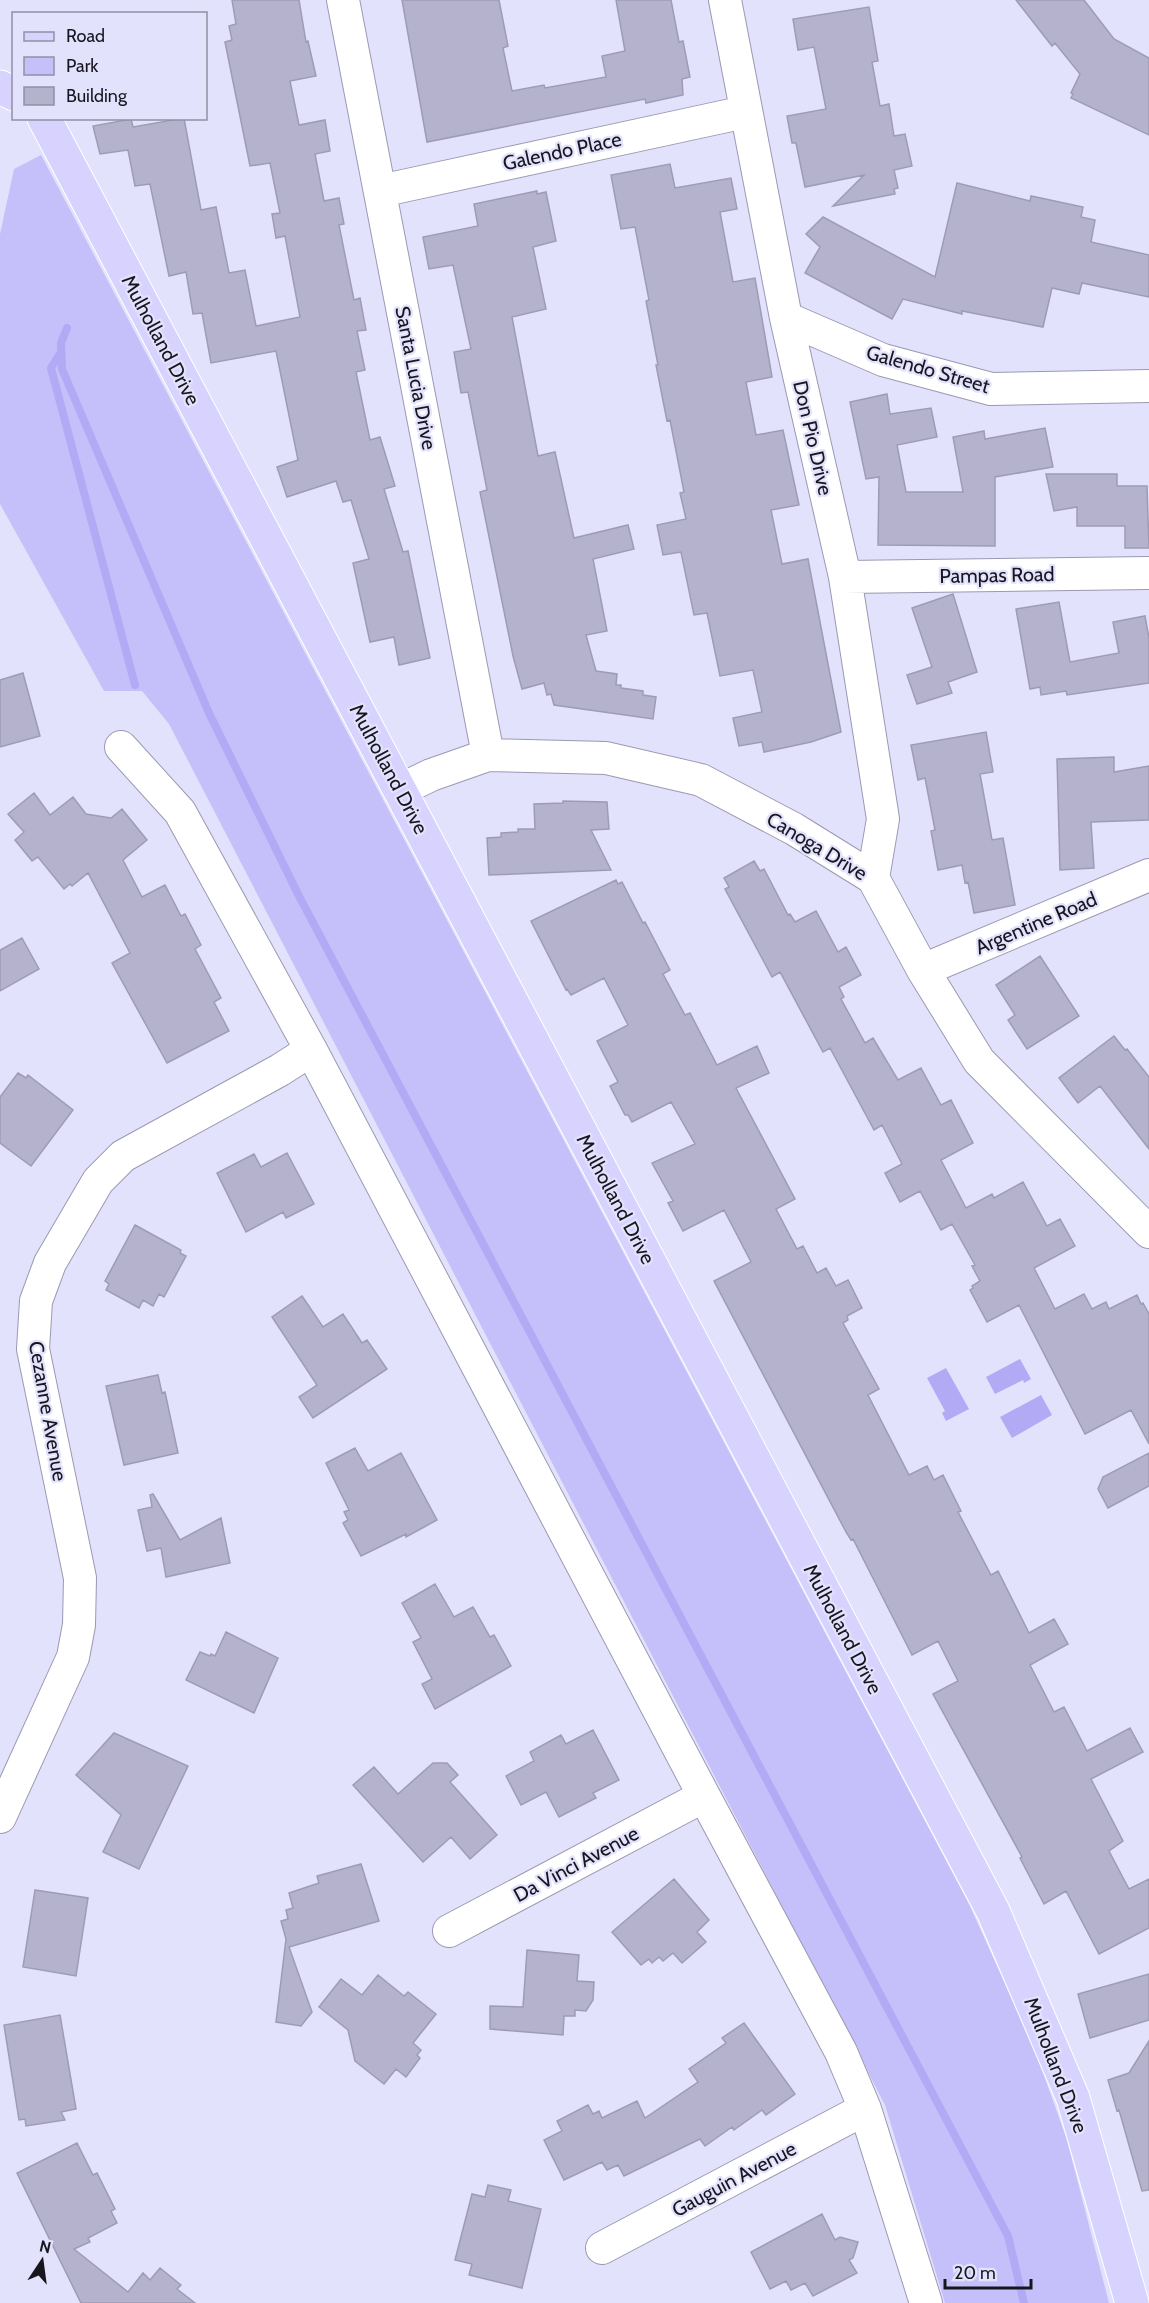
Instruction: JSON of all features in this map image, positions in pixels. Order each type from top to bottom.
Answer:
[{"type":"main road","name":"Mulholland Drive","points":[[45,120],[993,1911],[1073,2098],[1132,2303]]},
{"type":"street","name":"Santa Lucia Drive","points":[[343,0],[488,755]]},
{"type":"street","name":"Don Pio Drive","points":[[725,0],[786,318],[845,577],[884,819],[873,878]]},
{"type":"street","name":"Galendo Place","points":[[380,191],[745,112]]},
{"type":"street","name":"Galendo Street","points":[[786,318],[883,360],[991,389],[1149,386]]},
{"type":"street","name":"Pampas Road","points":[[845,577],[1149,573]]},
{"type":"street","points":[[121,747],[180,812],[311,1050],[841,2052],[865,2109],[926,2303]]},
{"type":"street","name":"Canoga Drive","points":[[400,790],[431,775],[488,755],[606,758],[701,780],[794,829],[873,878],[923,970],[979,1061],[1149,1232]]},
{"type":"street","name":"Argentine Road","points":[[923,970],[1149,875]]},
{"type":"street","name":"Cezanne Avenue","points":[[0,1817],[73,1657],[79,1625],[80,1578],[33,1349],[36,1301],[50,1263],[98,1181],[123,1156],[280,1070],[311,1050]]},
{"type":"street","name":"Da Vinci Avenue","points":[[449,1931],[704,1796]]},
{"type":"street","name":"Gauguin Avenue","points":[[602,2248],[865,2109]]},
{"type":"green space","points":[[41,155],[969,1904],[1035,2050],[1067,2140],[1109,2303],[945,2303],[885,2105],[169,724],[142,691],[104,691],[0,504],[0,234],[14,169]]},
{"type":"shaded area","points":[[1020,1359],[1031,1379],[1024,1383],[1023,1380],[995,1394],[986,1377]]},
{"type":"shaded area","points":[[946,1368],[969,1409],[946,1421],[942,1413],[945,1411],[927,1378]]},
{"type":"shaded area","points":[[1041,1395],[1052,1415],[1012,1438],[1000,1417]]},
{"type":"building","points":[[232,0],[299,0],[306,42],[308,41],[316,76],[290,81],[299,125],[325,120],[330,151],[315,154],[324,201],[339,198],[344,224],[339,225],[354,300],[360,298],[366,330],[357,331],[365,370],[356,372],[370,440],[380,437],[395,486],[384,489],[403,552],[408,551],[430,658],[399,665],[394,637],[370,642],[353,563],[369,559],[351,500],[343,502],[336,481],[287,497],[277,467],[298,460],[276,351],[211,363],[202,313],[193,314],[186,272],[169,276],[150,184],[135,186],[128,150],[100,154],[93,126],[126,120],[131,120],[133,127],[184,120],[201,210],[216,207],[229,273],[245,270],[256,326],[300,317],[285,236],[276,238],[272,214],[280,213],[270,163],[250,166],[225,42],[232,40],[229,26],[236,24]]},
{"type":"building","points":[[402,0],[499,0],[508,46],[503,48],[512,91],[544,85],[545,88],[606,77],[602,56],[625,51],[616,0],[671,0],[679,42],[683,41],[690,77],[682,79],[683,95],[646,103],[645,99],[427,142]]},
{"type":"building","points":[[1016,0],[1084,0],[1114,39],[1149,58],[1149,135],[1071,98],[1080,74],[1055,43],[1052,46]]},
{"type":"building","points":[[869,7],[878,61],[872,62],[880,106],[889,104],[894,136],[905,134],[912,166],[894,170],[898,188],[894,189],[895,194],[833,206],[864,175],[805,187],[796,143],[792,143],[787,116],[826,109],[814,47],[798,50],[793,19]]},
{"type":"building","points":[[670,164],[675,188],[731,178],[737,209],[720,212],[733,282],[755,278],[772,377],[746,382],[756,435],[783,430],[799,505],[771,510],[782,564],[808,559],[841,732],[811,742],[764,752],[762,742],[739,746],[733,718],[762,712],[753,670],[720,676],[707,613],[694,615],[681,552],[663,555],[657,525],[686,519],[680,493],[684,492],[670,420],[667,421],[656,365],[658,365],[646,301],[649,300],[635,227],[621,229],[611,175]]},
{"type":"building","points":[[957,183],[1030,201],[1031,196],[1083,207],[1081,217],[1095,220],[1091,242],[1149,255],[1149,297],[1082,283],[1079,294],[1052,288],[1043,327],[962,311],[962,314],[903,299],[892,319],[805,273],[820,247],[806,234],[823,217],[935,277]]},
{"type":"building","points":[[537,191],[537,194],[546,192],[556,241],[533,247],[546,309],[512,317],[538,456],[555,452],[574,538],[628,525],[634,549],[593,559],[607,631],[586,635],[596,671],[617,674],[616,685],[621,685],[621,688],[643,691],[643,695],[656,697],[653,719],[554,705],[551,694],[547,695],[544,683],[522,689],[513,656],[480,492],[487,490],[468,392],[461,393],[454,352],[471,349],[453,265],[429,269],[423,237],[478,226],[474,204]]},
{"type":"building","points":[[887,394],[890,414],[931,408],[937,437],[897,445],[906,492],[963,492],[953,437],[984,431],[985,439],[1045,428],[1053,467],[995,477],[995,546],[878,545],[879,477],[866,479],[850,402]]},
{"type":"building","points":[[1046,474],[1117,474],[1117,486],[1147,486],[1149,548],[1125,548],[1125,526],[1077,526],[1077,507],[1054,511]]},
{"type":"building","points":[[953,594],[977,672],[948,682],[952,693],[917,704],[907,675],[932,667],[912,608]]},
{"type":"building","points":[[1059,602],[1070,662],[1119,653],[1113,622],[1145,616],[1149,638],[1149,683],[1067,695],[1066,691],[1041,695],[1040,687],[1030,689],[1016,609]]},
{"type":"building","points":[[23,673],[40,736],[0,747],[0,680]]},
{"type":"building","points":[[986,732],[993,772],[980,774],[992,840],[1003,838],[1015,905],[974,913],[962,865],[938,870],[931,831],[935,830],[925,778],[918,780],[911,745]]},
{"type":"building","points":[[1114,757],[1114,772],[1149,766],[1149,820],[1091,822],[1094,868],[1060,870],[1057,759]]},
{"type":"building","points":[[34,793],[50,815],[73,797],[86,814],[111,818],[122,809],[147,840],[123,860],[142,897],[165,885],[181,916],[185,914],[201,945],[195,949],[221,998],[214,1002],[229,1031],[167,1063],[112,963],[130,953],[88,873],[72,886],[70,884],[64,889],[38,857],[32,861],[15,840],[24,832],[8,814]]},
{"type":"building","points":[[563,801],[607,802],[609,829],[591,830],[611,870],[489,875],[487,838],[501,837],[501,833],[518,832],[518,829],[535,829],[534,804],[563,803]]},
{"type":"building","points":[[754,861],[760,871],[764,869],[788,915],[790,914],[795,922],[816,911],[838,952],[846,947],[861,975],[839,987],[844,997],[841,999],[865,1043],[873,1038],[898,1080],[921,1068],[941,1105],[951,1100],[973,1143],[941,1160],[966,1208],[992,1194],[994,1198],[1023,1182],[1047,1226],[1060,1219],[1075,1246],[1034,1268],[1055,1309],[1084,1294],[1092,1309],[1106,1302],[1109,1309],[1137,1295],[1141,1304],[1143,1303],[1149,1314],[1149,1444],[1131,1410],[1085,1434],[1019,1305],[987,1322],[970,1290],[980,1281],[972,1266],[975,1265],[952,1224],[941,1230],[920,1191],[900,1202],[885,1173],[902,1164],[882,1125],[874,1130],[830,1048],[823,1052],[780,972],[772,977],[725,889],[729,887],[724,878]]},
{"type":"building","points":[[616,880],[618,884],[622,882],[643,923],[645,922],[670,970],[663,974],[685,1015],[690,1013],[717,1065],[757,1046],[769,1073],[736,1088],[795,1199],[776,1209],[797,1249],[803,1246],[817,1273],[826,1268],[836,1286],[848,1280],[862,1308],[847,1316],[848,1320],[843,1323],[879,1389],[868,1395],[909,1475],[927,1466],[934,1480],[943,1475],[961,1511],[958,1512],[991,1575],[998,1571],[1029,1633],[1054,1619],[1068,1644],[1030,1665],[1054,1712],[1064,1707],[1087,1751],[1130,1728],[1143,1752],[1091,1779],[1123,1841],[1109,1851],[1129,1889],[1149,1879],[1149,1928],[1099,1954],[1066,1891],[1044,1904],[1020,1858],[1022,1857],[933,1694],[958,1681],[938,1641],[912,1655],[853,1539],[851,1540],[846,1532],[714,1281],[751,1262],[724,1210],[683,1231],[668,1203],[673,1201],[652,1163],[695,1144],[671,1102],[632,1122],[628,1115],[625,1115],[610,1086],[618,1082],[597,1041],[628,1025],[604,978],[571,995],[566,990],[531,921]]},
{"type":"building","points":[[22,938],[39,969],[0,991],[0,950]]},
{"type":"building","points":[[1040,956],[1079,1016],[1027,1049],[1008,1020],[1015,1015],[996,985]]},
{"type":"building","points":[[1114,1036],[1149,1077],[1149,1149],[1100,1086],[1078,1103],[1059,1078]]},
{"type":"building","points":[[18,1073],[26,1078],[28,1075],[73,1110],[31,1166],[0,1143],[0,1097]]},
{"type":"building","points":[[287,1153],[314,1204],[286,1218],[283,1212],[246,1232],[217,1173],[254,1154],[261,1167]]},
{"type":"building","points":[[135,1225],[181,1250],[180,1253],[186,1256],[164,1297],[159,1294],[153,1306],[143,1300],[139,1308],[106,1290],[109,1284],[105,1281]]},
{"type":"building","points":[[302,1296],[323,1327],[343,1314],[362,1343],[367,1340],[387,1369],[313,1418],[299,1397],[317,1385],[272,1317]]},
{"type":"building","points":[[158,1375],[162,1393],[165,1392],[178,1453],[124,1465],[106,1386]]},
{"type":"building","points":[[355,1448],[368,1471],[401,1453],[437,1520],[406,1537],[406,1534],[361,1556],[343,1523],[348,1520],[344,1512],[349,1510],[326,1463]]},
{"type":"building","points":[[1149,1453],[1149,1486],[1108,1508],[1098,1489],[1103,1477]]},
{"type":"building","points":[[153,1494],[180,1540],[221,1518],[230,1563],[166,1577],[161,1548],[147,1551],[138,1510],[152,1507],[150,1495]]},
{"type":"building","points":[[435,1584],[454,1617],[473,1607],[490,1637],[494,1635],[511,1666],[435,1709],[422,1684],[432,1679],[413,1642],[421,1638],[402,1603]]},
{"type":"building","points":[[226,1632],[278,1658],[254,1713],[186,1680],[200,1652],[215,1656]]},
{"type":"building","points":[[593,1730],[619,1780],[593,1793],[596,1798],[559,1817],[546,1792],[521,1805],[506,1776],[534,1761],[530,1752],[561,1735],[566,1744]]},
{"type":"building","points":[[114,1733],[188,1766],[139,1869],[103,1852],[121,1815],[76,1775]]},
{"type":"building","points":[[433,1763],[447,1763],[458,1775],[450,1782],[497,1835],[470,1859],[451,1837],[423,1862],[353,1785],[374,1767],[398,1794]]},
{"type":"building","points":[[361,1864],[379,1921],[289,1947],[312,2012],[301,2026],[276,2022],[286,1939],[281,1921],[288,1919],[286,1910],[293,1908],[289,1893],[319,1883],[317,1876]]},
{"type":"building","points":[[674,1879],[709,1920],[697,1932],[706,1942],[682,1963],[673,1953],[663,1961],[659,1957],[652,1963],[649,1959],[641,1965],[612,1932]]},
{"type":"building","points":[[35,1890],[88,1898],[76,1976],[23,1967]]},
{"type":"building","points":[[527,1950],[579,1955],[577,1981],[594,1982],[593,2000],[586,2011],[575,2010],[575,2016],[564,2016],[563,2035],[490,2029],[490,2006],[523,2007]]},
{"type":"building","points":[[1149,1974],[1149,2020],[1090,2038],[1078,1994]]},
{"type":"building","points":[[378,1975],[404,1996],[408,1992],[436,2014],[413,2043],[421,2050],[417,2055],[420,2058],[406,2077],[396,2069],[384,2084],[355,2061],[348,2030],[319,2007],[341,1979],[362,1995]]},
{"type":"building","points":[[60,2015],[76,2109],[61,2112],[65,2120],[26,2126],[25,2119],[19,2120],[4,2025]]},
{"type":"building","points":[[744,2023],[795,2094],[766,2115],[762,2110],[734,2130],[732,2127],[705,2146],[700,2139],[624,2176],[618,2165],[607,2170],[602,2162],[564,2180],[544,2140],[562,2131],[557,2121],[588,2105],[593,2114],[599,2111],[602,2118],[637,2101],[645,2118],[698,2082],[689,2069],[726,2043],[722,2038]]},
{"type":"building","points":[[1149,2041],[1149,2190],[1142,2191],[1108,2080],[1129,2073]]},
{"type":"building","points":[[77,2143],[93,2175],[97,2173],[115,2209],[111,2211],[117,2223],[88,2238],[90,2242],[74,2249],[128,2292],[143,2273],[150,2280],[160,2268],[181,2285],[177,2289],[195,2303],[81,2303],[17,2173]]},
{"type":"building","points":[[488,2185],[511,2190],[508,2201],[541,2209],[522,2288],[469,2275],[472,2264],[455,2260],[472,2194],[485,2197]]},
{"type":"building","points":[[822,2214],[835,2240],[840,2237],[858,2242],[853,2258],[849,2260],[857,2273],[813,2296],[805,2283],[791,2290],[786,2281],[770,2289],[751,2252]]},
{"type":"waterway","points":[[67,328],[61,343],[62,369],[209,713],[299,896],[1008,2236],[1024,2303]]},
{"type":"waterway","points":[[61,352],[51,368],[135,685]]}]
